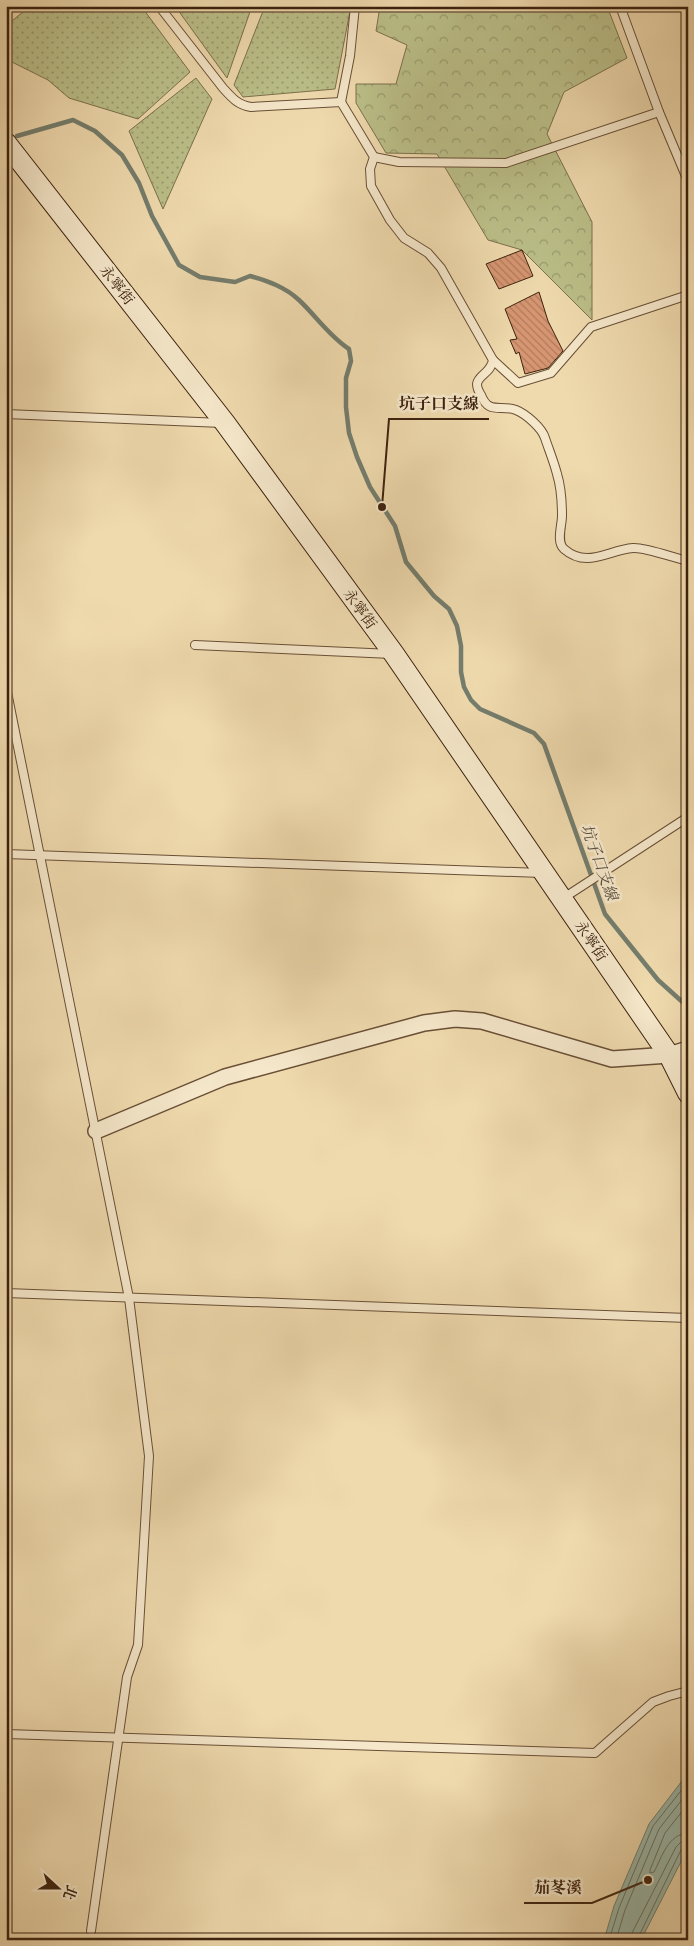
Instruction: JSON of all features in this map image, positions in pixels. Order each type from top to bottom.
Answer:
[{"type":"street","name":"永寧街","points":[[6,143],[224,423],[394,654],[562,899],[679,1052],[688,1093]]},
{"type":"street","points":[[96,1131],[225,1077],[424,1023],[455,1019],[482,1021],[612,1059],[679,1052]]},
{"type":"lane","points":[[159,6],[223,88],[234,101],[242,106],[341,102]]},
{"type":"lane","points":[[355,6],[350,56],[341,102],[374,157],[399,162],[506,163],[659,112]]},
{"type":"lane","points":[[620,6],[659,112],[688,181]]},
{"type":"lane","points":[[374,157],[370,169],[371,186],[390,220],[404,238],[428,253],[441,268],[493,360],[518,382],[551,373],[591,327],[688,295]]},
{"type":"lane","points":[[493,360],[491,370],[479,379],[477,386],[484,403],[493,408],[514,409],[541,430],[558,475],[562,516],[560,541],[563,548],[580,557],[589,559],[634,547],[688,561]]},
{"type":"lane","points":[[6,414],[224,423]]},
{"type":"lane","points":[[195,645],[394,654]]},
{"type":"lane","points":[[6,687],[129,1298],[149,1456],[138,1646],[127,1677],[91,1931]]},
{"type":"lane","points":[[562,899],[688,817]]},
{"type":"lane","points":[[6,854],[544,873]]},
{"type":"lane","points":[[6,1293],[688,1318]]},
{"type":"lane","points":[[6,1734],[595,1753],[653,1702],[688,1691]]},
{"type":"green space","points":[[30,6],[141,6],[190,72],[138,119],[69,98],[48,80],[6,59],[6,26]]},
{"type":"green space","points":[[175,6],[252,6],[227,78]]},
{"type":"green space","points":[[265,6],[351,6],[335,89],[243,97],[234,85]]},
{"type":"green space","points":[[380,6],[607,6],[627,58],[564,92],[547,134],[592,222],[592,320],[522,250],[488,240],[437,154],[386,153],[356,103],[356,84],[396,84],[407,45],[376,31]]},
{"type":"green space","points":[[196,78],[212,99],[163,209],[129,131]]},
{"type":"water","points":[[688,1773],[688,1848],[641,1940],[604,1940],[614,1906],[649,1824]]},
{"type":"building","points":[[522,250],[533,276],[499,289],[486,264]]},
{"type":"building","points":[[539,292],[548,321],[563,351],[548,368],[525,374],[519,352],[516,354],[510,340],[517,339],[505,309]]},
{"type":"waterway","name":"坑子口支線","points":[[17,136],[73,120],[95,131],[122,155],[139,183],[152,216],[179,265],[200,277],[235,282],[250,276],[276,285],[288,291],[299,300],[329,332],[349,349],[351,361],[346,378],[346,407],[349,433],[357,457],[370,487],[395,526],[406,562],[434,596],[449,609],[457,626],[461,646],[461,672],[464,687],[471,700],[480,709],[534,733],[544,744],[605,914],[658,980],[688,1007]]},
{"type":"place","name":"坑子口支線","points":[[382,507]]},
{"type":"place","name":"茄苳溪","points":[[648,1880]]}]
